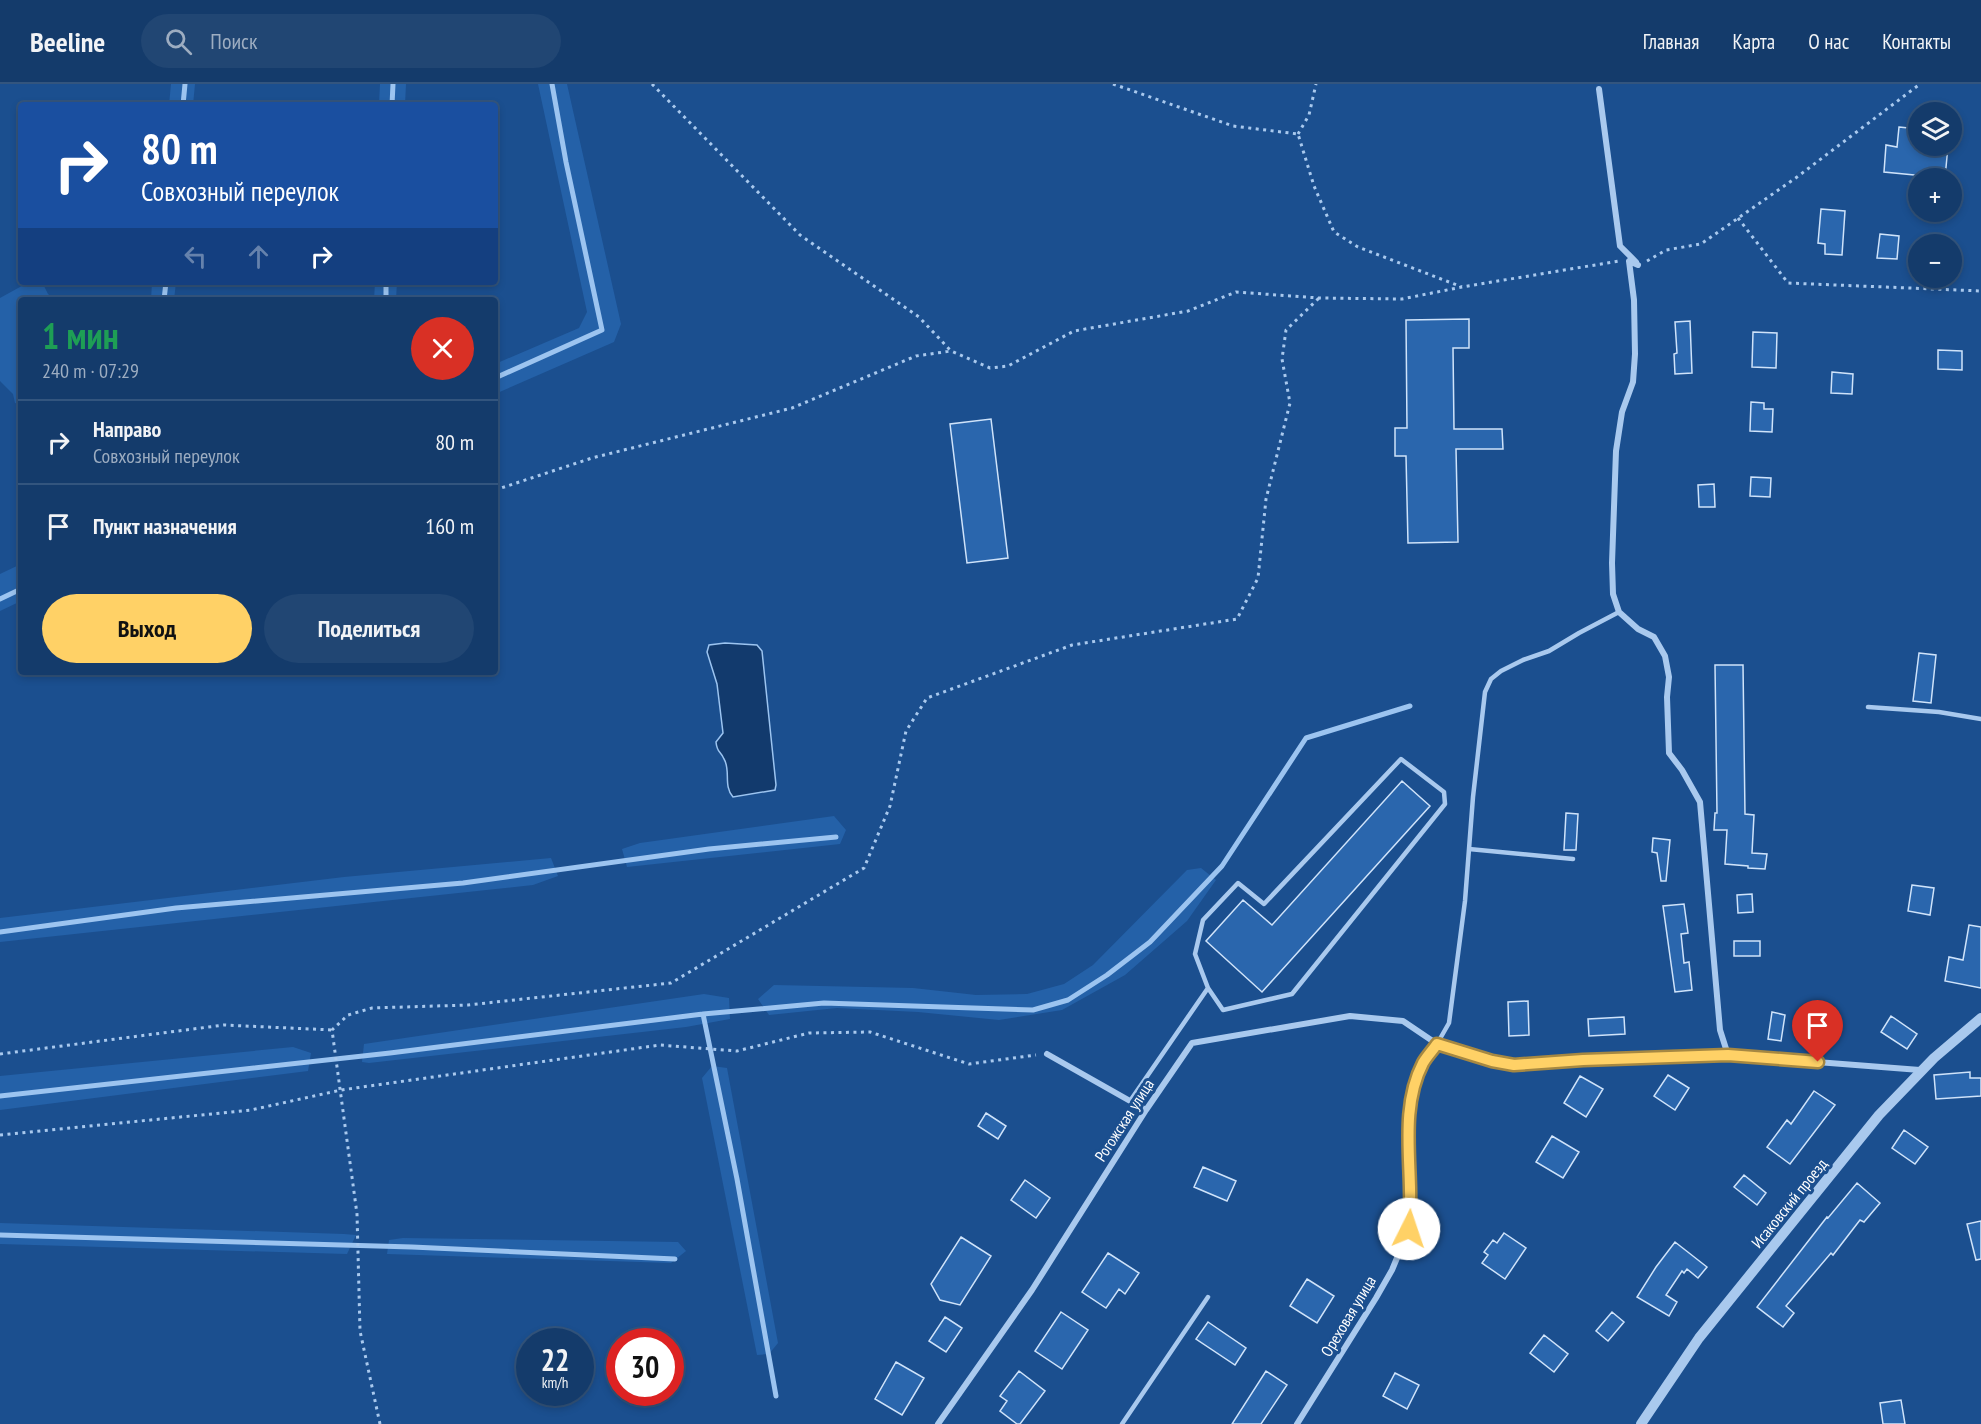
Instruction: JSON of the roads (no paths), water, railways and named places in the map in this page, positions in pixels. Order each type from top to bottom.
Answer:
[{"type":"street","points":[[1599,89],[1620,246],[1638,265],[1629,261],[1635,300],[1635,354],[1633,382],[1622,412],[1616,451],[1613,594],[1619,612],[1638,629],[1654,637],[1665,656],[1670,677],[1667,697],[1669,753],[1682,770],[1700,802],[1720,1030],[1728,1055]]},
{"type":"street","name":"Рогожская улица","points":[[938,1424],[1032,1290],[1146,1110],[1192,1043],[1350,1016],[1403,1021],[1437,1044],[1492,1061],[1514,1065],[1728,1055],[1920,1070]]},
{"type":"street","name":"Исаковский проезд","points":[[1641,1424],[1699,1338],[1879,1115],[1920,1070],[1981,1018]]},
{"type":"street","name":"Ореховая улица","points":[[1297,1424],[1376,1298],[1392,1270],[1409,1229],[1411,1212],[1410,1107],[1424,1061],[1437,1044]]},
{"type":"street","points":[[1047,1054],[1146,1110]]},
{"type":"lane","points":[[1437,1044],[1449,1023],[1465,901],[1485,692],[1491,679],[1501,671],[1549,651],[1619,612]]},
{"type":"lane","points":[[1868,707],[1939,712],[1981,719]]},
{"type":"lane","points":[[1401,759],[1444,792],[1445,804],[1292,994],[1223,1010],[1208,988],[1195,954],[1203,920],[1238,883],[1264,904],[1401,759]]},
{"type":"lane","points":[[1469,849],[1573,859]]},
{"type":"lane","points":[[1130,1101],[1208,988]]},
{"type":"lane","points":[[1122,1424],[1208,1297]]},
{"type":"waterway","points":[[183,102],[185,84]]},
{"type":"waterway","points":[[392,102],[393,84]]},
{"type":"waterway","points":[[498,377],[602,330],[566,162],[552,84]]},
{"type":"waterway","points":[[164,297],[166,285]]},
{"type":"waterway","points":[[386,285],[386,297]]},
{"type":"waterway","points":[[0,599],[18,590]]},
{"type":"waterway","points":[[0,1096],[390,1053],[703,1014],[824,1003],[1033,1010],[1068,1000],[1107,975],[1150,942],[1222,866],[1306,738],[1410,706]]},
{"type":"waterway","points":[[0,932],[176,908],[463,883],[709,849],[836,837]]},
{"type":"waterway","points":[[703,1014],[737,1179],[776,1396]]},
{"type":"waterway","points":[[0,1235],[412,1247],[675,1259]]}]
